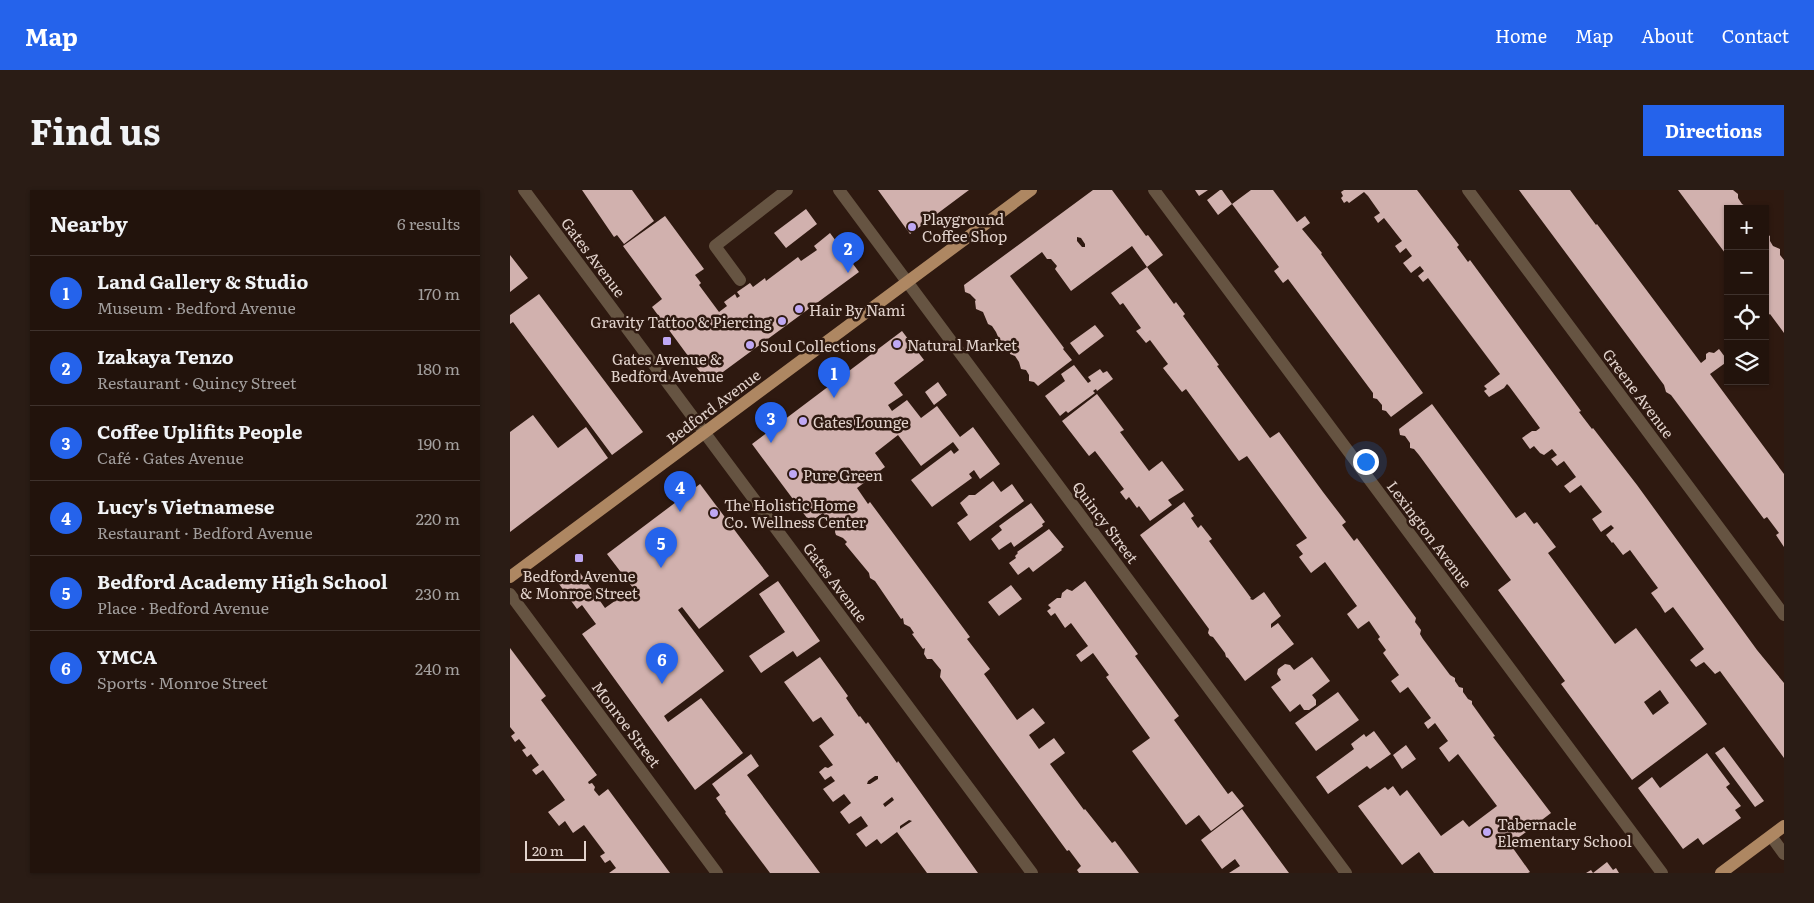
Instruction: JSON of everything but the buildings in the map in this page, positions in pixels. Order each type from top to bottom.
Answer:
[{"type":"main road","name":"Bedford Avenue","points":[[510,577],[1031,190]]},
{"type":"main road","points":[[1721,873],[1784,826]]},
{"type":"street","name":"Gates Avenue","points":[[524,190],[1032,873]]},
{"type":"street","points":[[740,280],[715,246],[787,190]]},
{"type":"street","name":"Quincy Street","points":[[839,190],[1346,873]]},
{"type":"street","name":"Lexington Avenue","points":[[1154,190],[1662,873]]},
{"type":"street","name":"Greene Avenue","points":[[1468,190],[1784,615]]},
{"type":"street","name":"Monroe Street","points":[[510,594],[717,873]]},
{"type":"street","points":[[1771,836],[1784,854]]},
{"type":"place","name":"Playground Coffee Shop","points":[[912,227]]},
{"type":"place","name":"Izakaya Tenzo","points":[[848,273]]},
{"type":"place","name":"Hair By Nami","points":[[799,309]]},
{"type":"place","name":"Gravity Tattoo & Piercing","points":[[782,321]]},
{"type":"place","name":"Gates Avenue & Bedford Avenue","points":[[667,341]]},
{"type":"place","name":"Natural Market","points":[[897,344]]},
{"type":"place","name":"Soul Collections","points":[[750,345]]},
{"type":"place","name":"Land Gallery & Studio","points":[[834,398]]},
{"type":"place","name":"Gates Lounge","points":[[803,421]]},
{"type":"place","name":"Coffee Uplifits People","points":[[771,443]]},
{"type":"place","name":"Pure Green","points":[[793,474]]},
{"type":"place","name":"Lucy's Vietnamese","points":[[680,512]]},
{"type":"place","name":"The Holistic Home Co. Wellness Center","points":[[714,513]]},
{"type":"place","name":"Bedford Avenue & Monroe Street","points":[[579,558]]},
{"type":"place","name":"Bedford Academy High School","points":[[661,568]]},
{"type":"place","name":"YMCA","points":[[662,684]]},
{"type":"place","name":"Tabernacle Elementary School","points":[[1487,832]]}]
